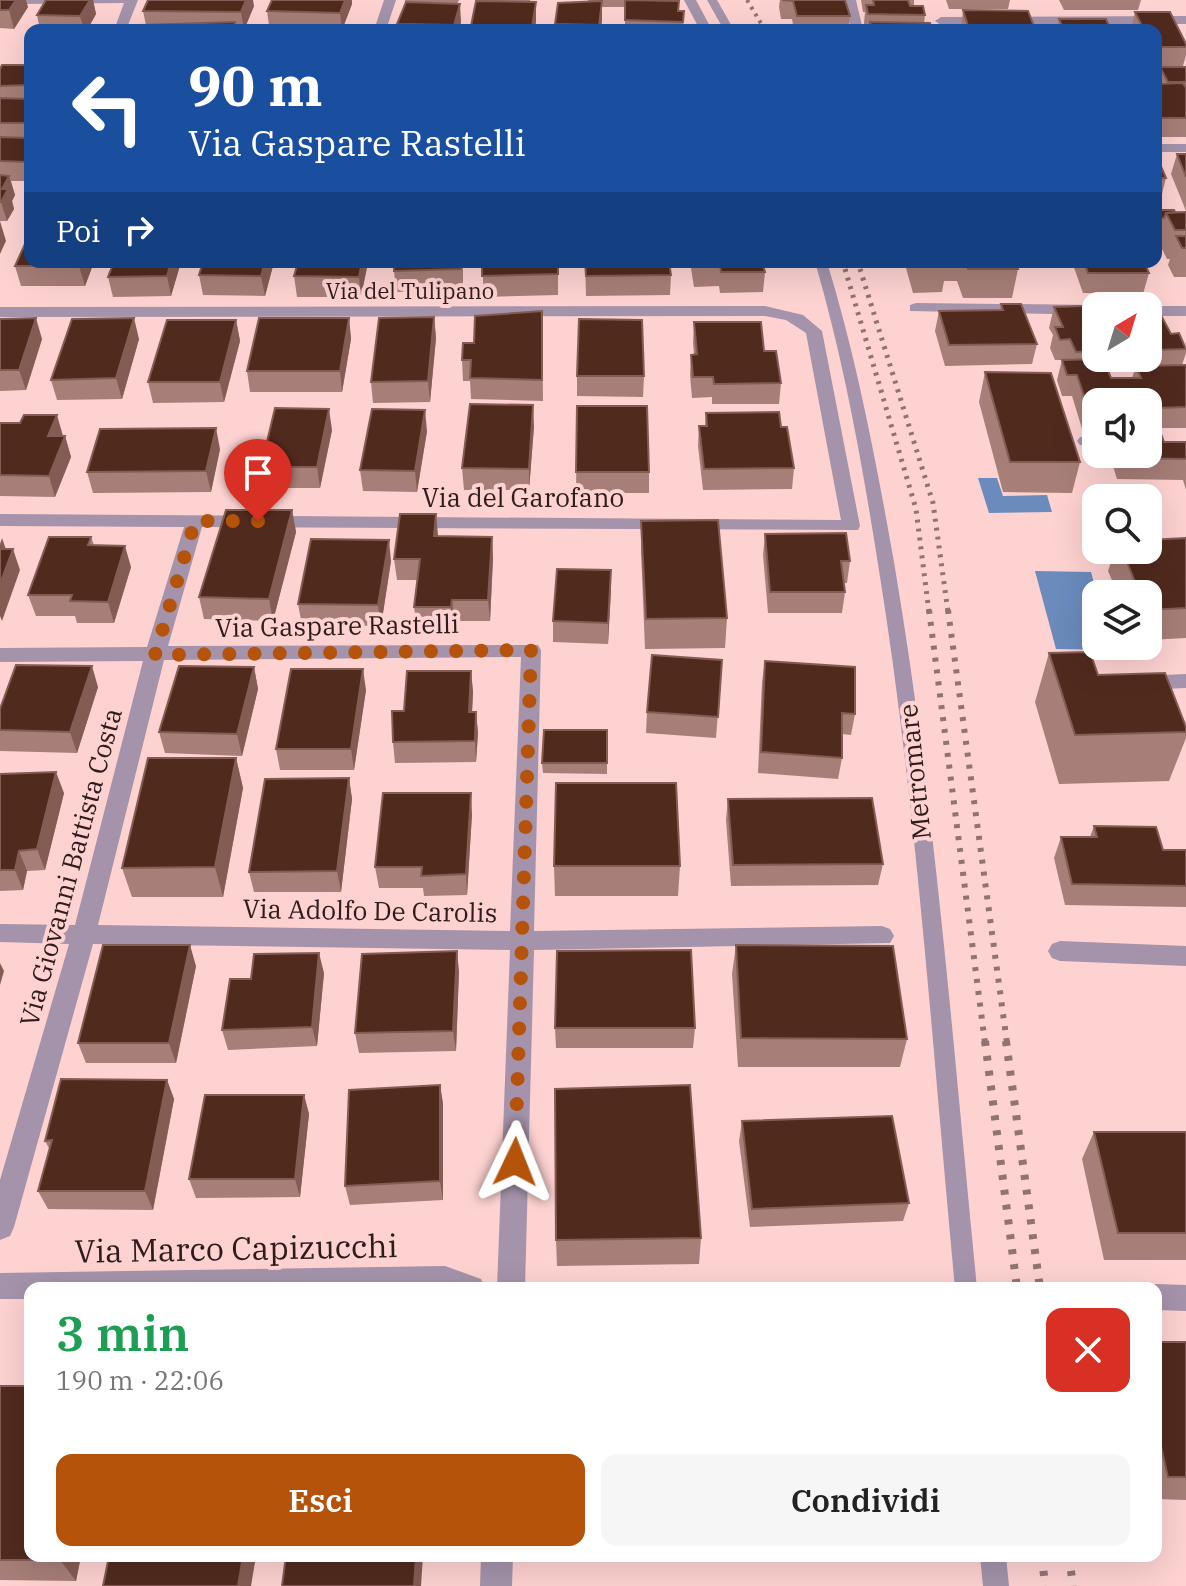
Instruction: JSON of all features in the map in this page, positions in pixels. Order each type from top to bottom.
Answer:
[{"type":"street","points":[[23,0],[123,0]]},
{"type":"street","points":[[122,24],[132,0]]},
{"type":"street","points":[[382,24],[390,0]]},
{"type":"street","points":[[690,0],[703,24]]},
{"type":"street","points":[[850,0],[856,24]]},
{"type":"street","points":[[941,20],[1186,20]]},
{"type":"street","points":[[1162,148],[1186,148]]},
{"type":"street","points":[[916,308],[1082,310]]},
{"type":"street","name":"Via del Tulipano","points":[[0,312],[765,311],[802,319],[814,331],[851,526]]},
{"type":"street","points":[[1162,311],[1186,311]]},
{"type":"street","name":"Via del Garofano","points":[[0,520],[851,526]]},
{"type":"street","name":"Via Giovanni Battista Costa","points":[[0,1227],[84,934],[155,655],[195,521]]},
{"type":"street","name":"Via Gaspare Rastelli","points":[[0,655],[531,650],[521,941]]},
{"type":"street","points":[[1122,684],[1186,681]]},
{"type":"street","name":"Via Adolfo De Carolis","points":[[0,933],[521,941],[882,936]]},
{"type":"street","points":[[511,1282],[521,941]]},
{"type":"street","points":[[1060,951],[1186,956]]},
{"type":"street","name":"Via Marco Capizucchi","points":[[254,1282],[445,1279],[454,1282]]},
{"type":"street","name":"Via Marco Capizucchi","points":[[0,1286],[24,1286]]},
{"type":"street","points":[[1162,1297],[1186,1298]]},
{"type":"street","points":[[496,1586],[497,1562]]},
{"type":"lane","points":[[712,0],[726,24]]},
{"type":"lane","name":"Metromare","points":[[822,268],[862,429],[893,600],[913,753],[965,1282]]},
{"type":"lane","points":[[994,1562],[996,1586]]},
{"type":"water","points":[[978,478],[997,478],[1003,496],[1047,495],[1052,512],[989,513]]},
{"type":"water","points":[[1035,571],[1091,572],[1093,580],[1082,580],[1082,649],[1056,649]]},
{"type":"building","points":[[0,0],[16,0],[9,10],[0,10]]},
{"type":"building","points":[[46,0],[90,0],[80,16],[37,15]]},
{"type":"building","points":[[148,0],[246,0],[241,12],[143,11]]},
{"type":"building","points":[[272,0],[345,0],[340,13],[267,11]]},
{"type":"building","points":[[625,0],[679,1],[678,11],[684,11],[683,22],[625,20]]},
{"type":"building","points":[[782,0],[845,0],[850,16],[797,16],[793,1]]},
{"type":"building","points":[[873,0],[908,0],[910,6],[923,6],[925,15],[868,14],[866,5],[874,5]]},
{"type":"building","points":[[476,1],[536,2],[532,24],[471,24]]},
{"type":"building","points":[[602,1],[599,24],[555,24],[558,3]]},
{"type":"building","points":[[406,2],[460,4],[454,24],[397,24]]},
{"type":"building","points":[[963,10],[1028,11],[1033,24],[967,24]]},
{"type":"building","points":[[1135,12],[1170,12],[1186,47],[1162,47],[1162,24],[1141,24]]},
{"type":"building","points":[[1059,19],[1106,19],[1108,24],[1061,24]]},
{"type":"building","points":[[235,22],[235,24],[172,24]]},
{"type":"building","points":[[870,22],[930,24],[870,24]]},
{"type":"building","points":[[2,65],[24,65],[24,85],[0,86]]},
{"type":"building","points":[[1162,67],[1186,67],[1186,82],[1168,82]]},
{"type":"building","points":[[1183,83],[1186,88],[1186,118],[1162,118],[1162,84]]},
{"type":"building","points":[[0,98],[24,99],[24,123],[0,123]]},
{"type":"building","points":[[0,137],[24,138],[24,162],[0,161]]},
{"type":"building","points":[[1177,154],[1186,154],[1186,177]]},
{"type":"building","points":[[0,175],[9,176],[2,189],[8,189],[1,202],[0,202]]},
{"type":"building","points":[[1162,210],[1174,210],[1166,213],[1164,218]]},
{"type":"building","points":[[1186,212],[1186,230],[1175,230],[1166,213]]},
{"type":"building","points":[[1176,236],[1186,236],[1186,248],[1182,248]]},
{"type":"building","points":[[24,246],[24,266],[15,266]]},
{"type":"building","points":[[112,268],[169,268],[167,276],[108,277]]},
{"type":"building","points":[[201,268],[263,268],[261,276],[199,275]]},
{"type":"building","points":[[296,268],[361,268],[359,277],[294,276]]},
{"type":"building","points":[[394,268],[461,268],[461,269],[394,271]]},
{"type":"building","points":[[482,268],[558,268],[558,274],[482,276]]},
{"type":"building","points":[[585,268],[670,268],[671,275],[586,276]]},
{"type":"building","points":[[720,268],[764,268],[765,272],[721,272]]},
{"type":"building","points":[[968,268],[1018,269],[968,269]]},
{"type":"building","points":[[1086,268],[1147,268],[1149,273],[1088,273]]},
{"type":"building","points":[[1001,304],[1021,304],[1037,344],[949,345],[939,311],[1003,310]]},
{"type":"building","points":[[1082,306],[1082,352],[1076,352],[1070,339],[1060,340],[1055,327],[1063,327],[1054,307]]},
{"type":"building","points":[[542,311],[542,380],[470,378],[471,360],[462,360],[463,343],[474,343],[475,316]]},
{"type":"building","points":[[434,317],[428,381],[371,382],[379,318]]},
{"type":"building","points":[[1162,317],[1171,334],[1179,333],[1186,349],[1162,350]]},
{"type":"building","points":[[36,318],[19,370],[0,370],[0,319]]},
{"type":"building","points":[[134,318],[116,378],[51,380],[72,319]]},
{"type":"building","points":[[259,318],[349,318],[340,371],[247,371]]},
{"type":"building","points":[[579,319],[642,320],[644,376],[577,376]]},
{"type":"building","points":[[167,320],[236,320],[220,382],[148,382]]},
{"type":"building","points":[[694,322],[761,322],[764,351],[776,351],[781,383],[714,384],[713,377],[693,377],[691,355],[697,354]]},
{"type":"building","points":[[1062,360],[1082,360],[1082,372],[1108,372],[1111,378],[1141,378],[1138,372],[1162,372],[1162,365],[1186,365],[1186,407],[1162,408],[1162,388],[1082,390],[1077,375],[1067,375]]},
{"type":"building","points":[[985,372],[1051,373],[1080,462],[1010,462]]},
{"type":"building","points":[[470,404],[533,405],[529,469],[462,468]]},
{"type":"building","points":[[577,406],[647,406],[649,472],[576,472]]},
{"type":"building","points":[[275,408],[329,409],[317,467],[261,467]]},
{"type":"building","points":[[372,409],[425,410],[415,471],[360,470]]},
{"type":"building","points":[[779,412],[781,427],[787,427],[794,468],[704,469],[699,426],[707,426],[706,413]]},
{"type":"building","points":[[24,415],[57,415],[48,436],[65,436],[49,476],[0,475],[0,423],[20,423]]},
{"type":"building","points":[[216,428],[206,471],[87,472],[100,429]]},
{"type":"building","points":[[1162,437],[1164,442],[1186,442],[1186,459],[1162,459]]},
{"type":"building","points":[[226,510],[292,510],[269,599],[199,597]]},
{"type":"building","points":[[400,514],[436,514],[434,536],[492,537],[488,600],[452,600],[451,607],[414,607],[420,559],[394,559]]},
{"type":"building","points":[[718,520],[727,618],[646,619],[641,521]]},
{"type":"building","points":[[846,533],[850,561],[841,561],[845,592],[770,592],[765,534]]},
{"type":"building","points":[[49,537],[91,537],[88,545],[125,546],[108,602],[70,601],[72,595],[28,595]]},
{"type":"building","points":[[1186,538],[1186,608],[1162,609],[1162,580],[1134,580],[1128,564],[1162,564],[1162,539]]},
{"type":"building","points":[[311,539],[389,540],[378,605],[298,604]]},
{"type":"building","points":[[0,549],[13,549],[0,584]]},
{"type":"building","points":[[557,569],[611,570],[608,623],[553,621]]},
{"type":"building","points":[[1082,652],[1082,660],[1093,660],[1098,675],[1165,673],[1186,732],[1075,735],[1049,653]]},
{"type":"building","points":[[652,655],[722,660],[718,717],[647,712]]},
{"type":"building","points":[[765,661],[855,667],[855,714],[842,713],[842,758],[761,752]]},
{"type":"building","points":[[16,665],[92,666],[70,732],[0,730],[0,709]]},
{"type":"building","points":[[179,666],[254,667],[237,734],[159,732]]},
{"type":"building","points":[[291,669],[363,669],[351,749],[276,749]]},
{"type":"building","points":[[407,671],[471,671],[469,712],[476,712],[475,741],[393,742],[392,711],[404,711]]},
{"type":"building","points":[[544,730],[607,730],[607,763],[542,763]]},
{"type":"building","points":[[148,758],[236,758],[215,867],[122,868]]},
{"type":"building","points":[[56,772],[37,849],[19,851],[15,870],[0,870],[0,774]]},
{"type":"building","points":[[349,778],[337,871],[249,872],[265,779]]},
{"type":"building","points":[[556,783],[676,783],[680,866],[554,866]]},
{"type":"building","points":[[383,793],[471,793],[466,874],[421,876],[422,867],[375,867]]},
{"type":"building","points":[[872,798],[883,864],[733,865],[728,799]]},
{"type":"building","points":[[1094,826],[1156,827],[1163,850],[1186,850],[1186,886],[1072,884],[1061,837],[1097,837]]},
{"type":"building","points":[[103,945],[190,945],[169,1043],[78,1043]]},
{"type":"building","points":[[736,945],[893,946],[907,1039],[741,1038]]},
{"type":"building","points":[[691,950],[695,1028],[555,1028],[557,951]]},
{"type":"building","points":[[457,951],[453,1031],[355,1033],[362,954]]},
{"type":"building","points":[[319,953],[312,1027],[222,1030],[230,979],[251,979],[254,954]]},
{"type":"building","points":[[61,1079],[167,1080],[145,1191],[38,1191],[52,1140],[45,1141]]},
{"type":"building","points":[[440,1085],[440,1181],[345,1186],[349,1090]]},
{"type":"building","points":[[690,1085],[701,1238],[556,1240],[555,1089]]},
{"type":"building","points":[[205,1095],[304,1095],[295,1179],[189,1179]]},
{"type":"building","points":[[892,1116],[909,1203],[752,1209],[742,1121]]},
{"type":"building","points":[[1094,1132],[1186,1132],[1186,1233],[1118,1233]]},
{"type":"building","points":[[1162,1342],[1186,1342],[1186,1477],[1168,1477],[1162,1450]]},
{"type":"building","points":[[0,1386],[24,1386],[24,1560],[0,1560]]},
{"type":"building","points":[[108,1562],[242,1562],[238,1586],[103,1586]]},
{"type":"building","points":[[285,1562],[416,1562],[414,1586],[282,1586]]},
{"type":"railway","points":[[747,0],[761,24]]},
{"type":"railway","points":[[845,269],[916,509],[929,612]]},
{"type":"railway","points":[[860,269],[933,503],[948,612]]},
{"type":"railway","points":[[929,610],[985,1043]]},
{"type":"railway","points":[[948,610],[1007,1043]]},
{"type":"railway","points":[[985,1041],[1016,1282]]},
{"type":"railway","points":[[1006,1041],[1039,1282]]},
{"type":"railway","points":[[1043,1562],[1045,1586]]},
{"type":"railway","points":[[1070,1562],[1073,1586]]},
{"type":"route","points":[[258,521],[195,521],[155,655],[531,650],[515,1162]]}]
